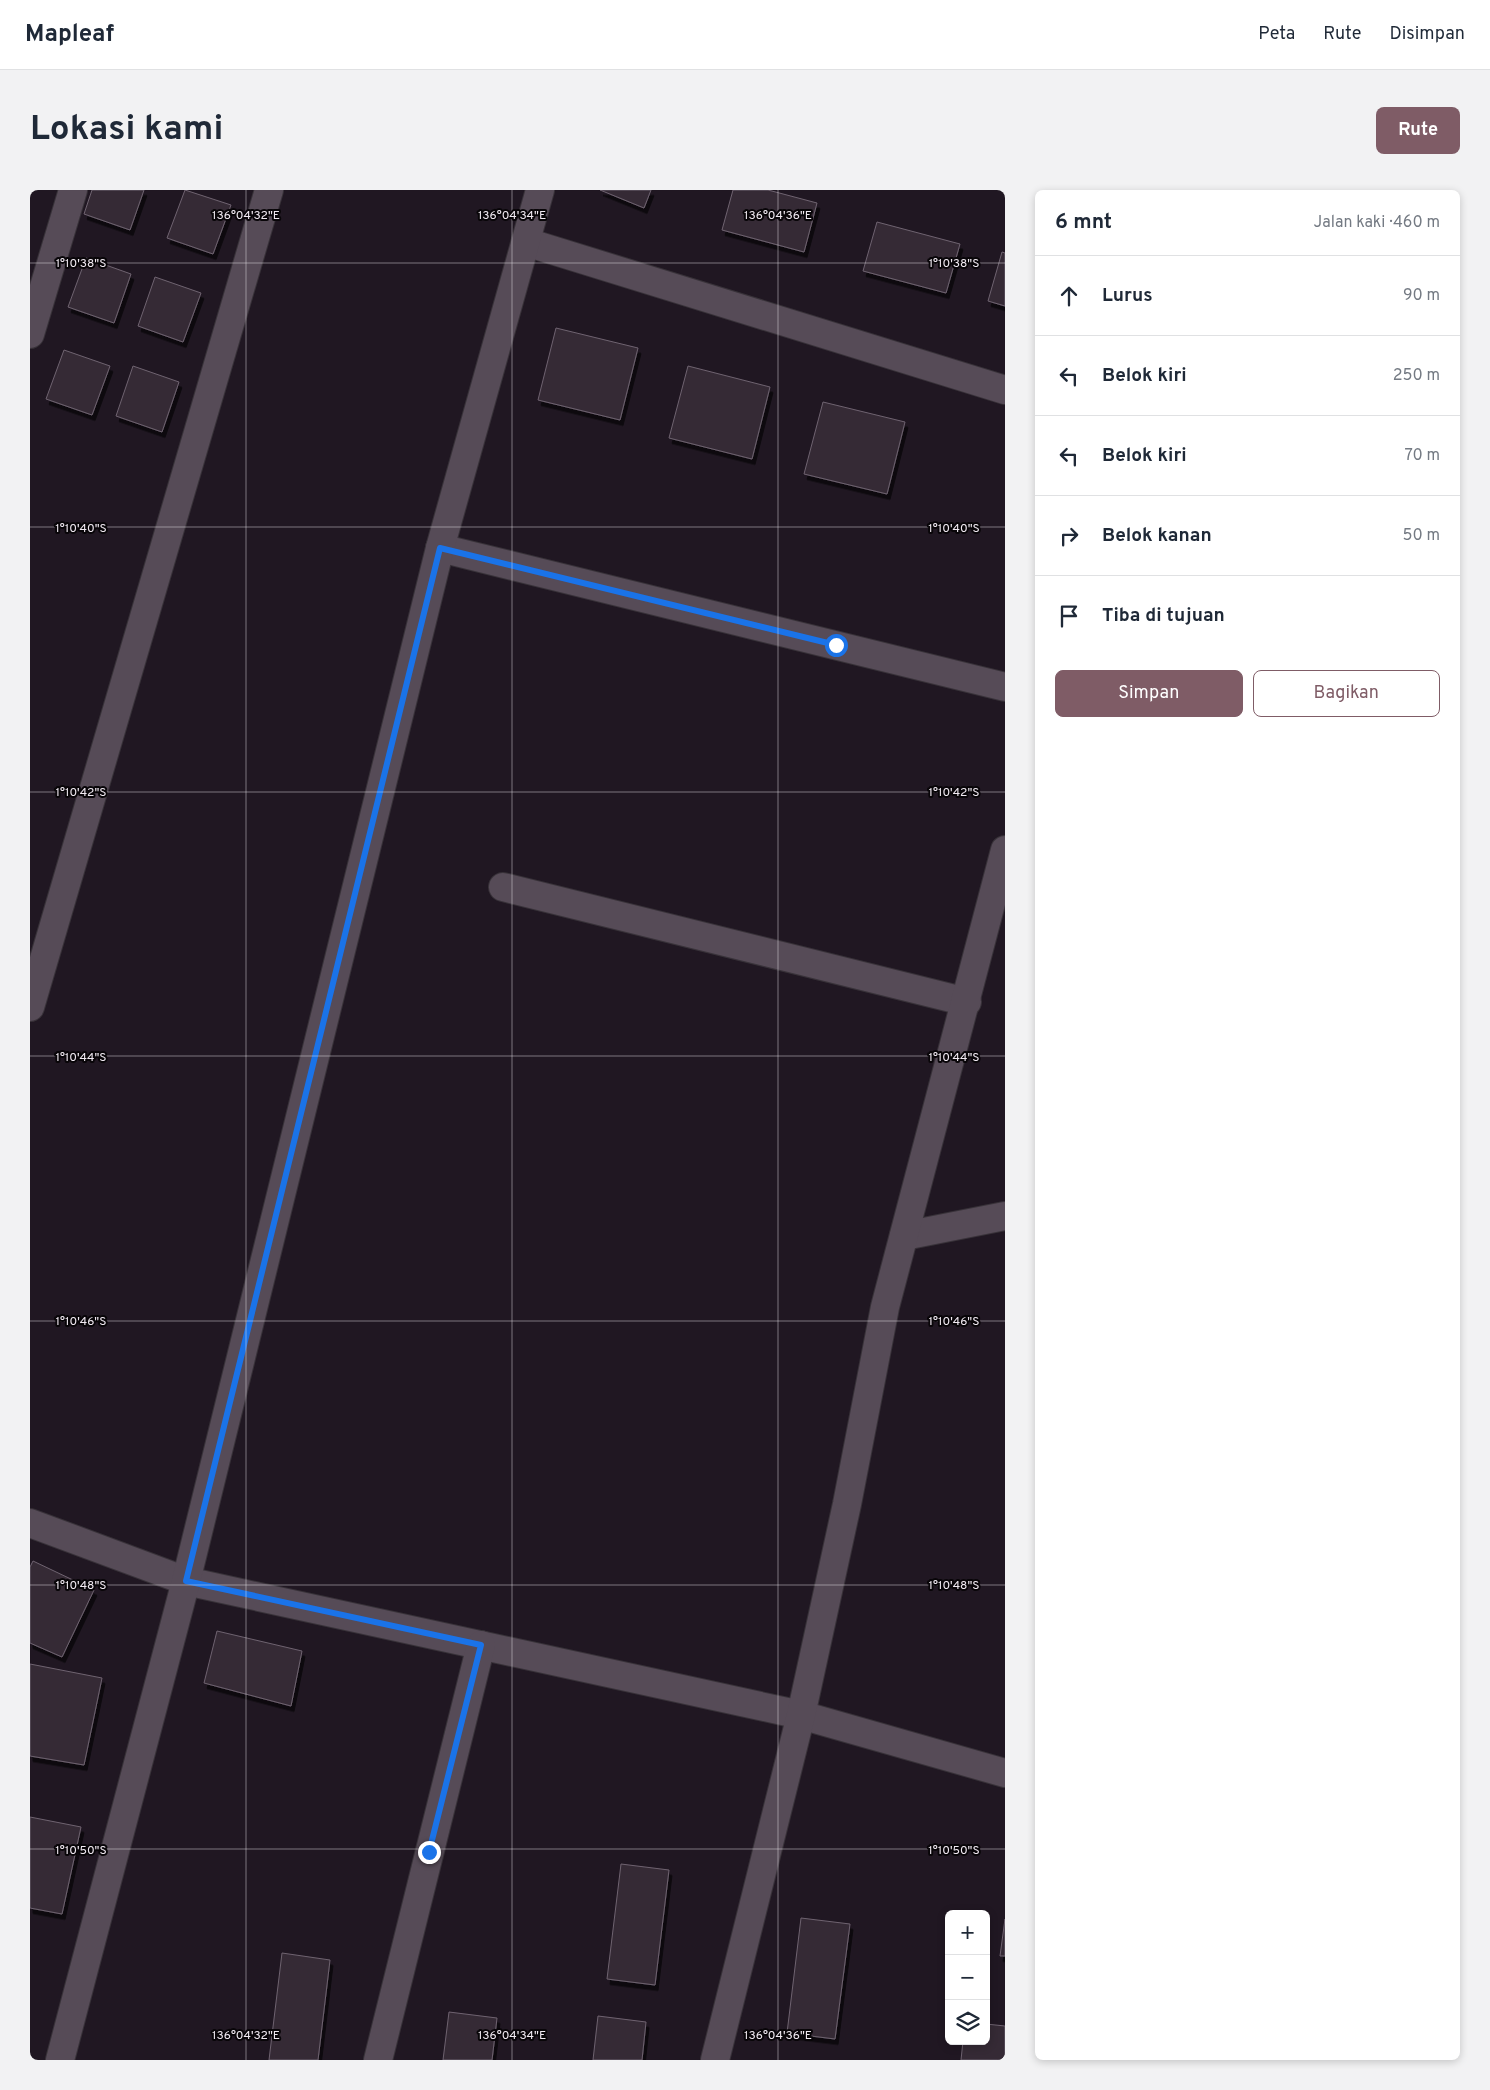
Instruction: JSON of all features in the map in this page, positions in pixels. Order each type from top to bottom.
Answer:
[{"type":"street","points":[[30,334],[73,190]]},
{"type":"street","points":[[30,1007],[269,190]]},
{"type":"street","points":[[60,2060],[186,1581],[440,548],[540,190]]},
{"type":"street","points":[[526,242],[1005,390]]},
{"type":"street","points":[[440,548],[1005,687]]},
{"type":"street","points":[[715,2060],[801,1715],[847,1504],[885,1307],[967,1002],[1005,850]]},
{"type":"street","points":[[503,887],[967,1002]]},
{"type":"street","points":[[904,1236],[1005,1216]]},
{"type":"street","points":[[30,1523],[186,1581],[801,1715],[1005,1773]]},
{"type":"street","points":[[378,2060],[481,1645]]},
{"type":"building","points":[[92,190],[144,190],[130,230],[84,214]]},
{"type":"building","points":[[185,190],[231,205],[213,254],[167,238]]},
{"type":"building","points":[[600,190],[651,190],[644,208]]},
{"type":"building","points":[[733,190],[768,190],[817,203],[804,252],[722,230]]},
{"type":"building","points":[[877,222],[960,244],[946,293],[863,271]]},
{"type":"building","points":[[1002,252],[1005,253],[1005,306],[988,301]]},
{"type":"building","points":[[86,258],[131,274],[114,323],[68,307]]},
{"type":"building","points":[[155,277],[201,293],[183,342],[138,326]]},
{"type":"building","points":[[556,328],[638,348],[620,420],[538,400]]},
{"type":"building","points":[[64,350],[110,366],[92,415],[46,399]]},
{"type":"building","points":[[133,366],[179,382],[162,432],[116,416]]},
{"type":"building","points":[[688,366],[770,387],[752,459],[669,438]]},
{"type":"building","points":[[823,402],[905,422],[887,494],[804,474]]},
{"type":"building","points":[[33,1561],[94,1590],[62,1657],[30,1643],[30,1567]]},
{"type":"building","points":[[217,1631],[302,1651],[291,1706],[204,1683]]},
{"type":"building","points":[[30,1664],[102,1678],[84,1765],[30,1756]]},
{"type":"building","points":[[30,1817],[81,1827],[62,1914],[30,1908]]},
{"type":"building","points":[[621,1864],[669,1870],[655,1985],[607,1979]]},
{"type":"building","points":[[801,1918],[850,1924],[835,2039],[787,2033]]},
{"type":"building","points":[[1005,1919],[1005,1956],[1000,1956]]},
{"type":"building","points":[[282,1953],[330,1960],[318,2060],[269,2060]]},
{"type":"building","points":[[449,2012],[497,2018],[492,2060],[443,2060]]},
{"type":"building","points":[[598,2016],[646,2022],[642,2060],[593,2060]]},
{"type":"building","points":[[990,2024],[1005,2026],[1005,2060],[961,2060],[963,2045],[990,2045]]},
{"type":"route","points":[[429,1852],[481,1645],[186,1581],[440,548],[836,645]]}]
